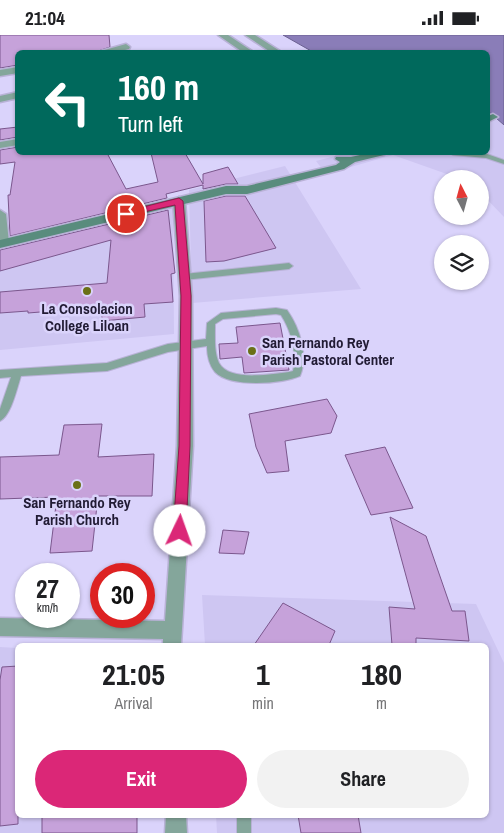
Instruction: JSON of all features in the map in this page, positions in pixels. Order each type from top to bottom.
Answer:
[{"type":"street","points":[[222,35],[246,50]]},
{"type":"street","points":[[249,35],[274,50]]},
{"type":"street","points":[[112,50],[126,47]]},
{"type":"street","points":[[0,73],[15,70]]},
{"type":"street","points":[[0,99],[15,96]]},
{"type":"street","points":[[0,145],[15,142]]},
{"type":"street","points":[[0,214],[1,244],[226,190],[246,191],[340,167],[362,155]]},
{"type":"street","points":[[0,627],[172,638],[185,446],[186,345],[179,201]]},
{"type":"street","points":[[176,818],[176,833]]},
{"type":"lane","points":[[476,155],[504,161]]},
{"type":"lane","points":[[184,277],[289,266]]},
{"type":"lane","points":[[284,312],[291,320],[300,365],[297,373],[290,376],[246,380],[233,377],[219,371],[214,362],[211,342],[211,323],[220,316],[284,312]]},
{"type":"lane","points":[[0,374],[107,367],[186,345],[211,342]]},
{"type":"lane","points":[[0,417],[4,412],[17,374]]},
{"type":"lane","points":[[244,818],[244,833]]},
{"type":"shaded area","points":[[283,35],[504,35],[504,125],[490,113],[490,50],[309,50]]},
{"type":"shaded area","points":[[490,114],[504,126],[504,217],[489,201],[489,170],[436,170],[393,155],[490,155]]},
{"type":"shaded area","points":[[339,155],[393,155],[326,174],[316,161]]},
{"type":"shaded area","points":[[285,166],[361,289],[192,303],[189,190]]},
{"type":"shaded area","name":"La Consolacion College Liloan","points":[[173,205],[174,334],[0,350],[0,248]]},
{"type":"shaded area","points":[[202,595],[476,604],[504,663],[504,833],[217,833],[216,818],[489,818],[489,643],[205,643]]},
{"type":"shaded area","points":[[0,647],[15,648],[15,818],[57,818],[55,833],[0,833]]},
{"type":"building","points":[[0,35],[109,35],[110,47],[101,50],[15,50],[15,66],[0,68]]},
{"type":"building","points":[[15,127],[15,138],[0,140],[0,129]]},
{"type":"building","points":[[15,148],[15,155],[108,155],[126,189],[158,182],[151,155],[186,155],[203,184],[203,174],[228,167],[238,184],[226,184],[203,189],[203,185],[166,194],[167,198],[10,236],[8,195],[10,195],[15,162],[0,164],[0,150]]},
{"type":"building","points":[[226,196],[245,196],[276,248],[224,261],[206,262],[204,201]]},
{"type":"building","points":[[168,210],[175,273],[171,274],[173,302],[144,304],[145,317],[102,321],[102,307],[28,313],[28,311],[0,313],[0,292],[107,283],[111,240],[0,271],[0,250]]},
{"type":"building","name":"San Fernando Rey Parish Pastoral Center","points":[[280,323],[289,370],[244,373],[242,357],[220,359],[219,344],[238,343],[236,327]]},
{"type":"building","points":[[327,399],[337,416],[331,433],[285,441],[289,471],[267,473],[256,447],[249,414]]},
{"type":"building","name":"San Fernando Rey Parish Church","points":[[102,424],[98,457],[154,454],[152,496],[98,496],[92,551],[50,553],[57,497],[0,499],[0,457],[59,455],[64,425]]},
{"type":"building","points":[[385,447],[413,508],[371,515],[345,455]]},
{"type":"building","points":[[390,517],[426,536],[452,611],[465,611],[469,641],[416,638],[416,643],[392,643],[389,607],[415,609]]},
{"type":"building","points":[[223,530],[249,532],[244,554],[219,553]]},
{"type":"building","points":[[283,603],[335,631],[330,643],[255,643]]},
{"type":"building","points":[[15,666],[15,818],[18,818],[18,824],[0,826],[0,680],[2,667]]},
{"type":"building","points":[[42,818],[137,818],[137,833],[42,833]]},
{"type":"building","points":[[298,818],[358,818],[361,833],[301,833]]},
{"type":"place","name":"La Consolacion College Liloan","points":[[87,291]]},
{"type":"place","name":"San Fernando Rey Parish Pastoral Center","points":[[252,351]]},
{"type":"place","name":"San Fernando Rey Parish Church","points":[[77,485]]},
{"type":"route","points":[[126,214],[179,201],[186,296],[185,446],[180,531]]}]
